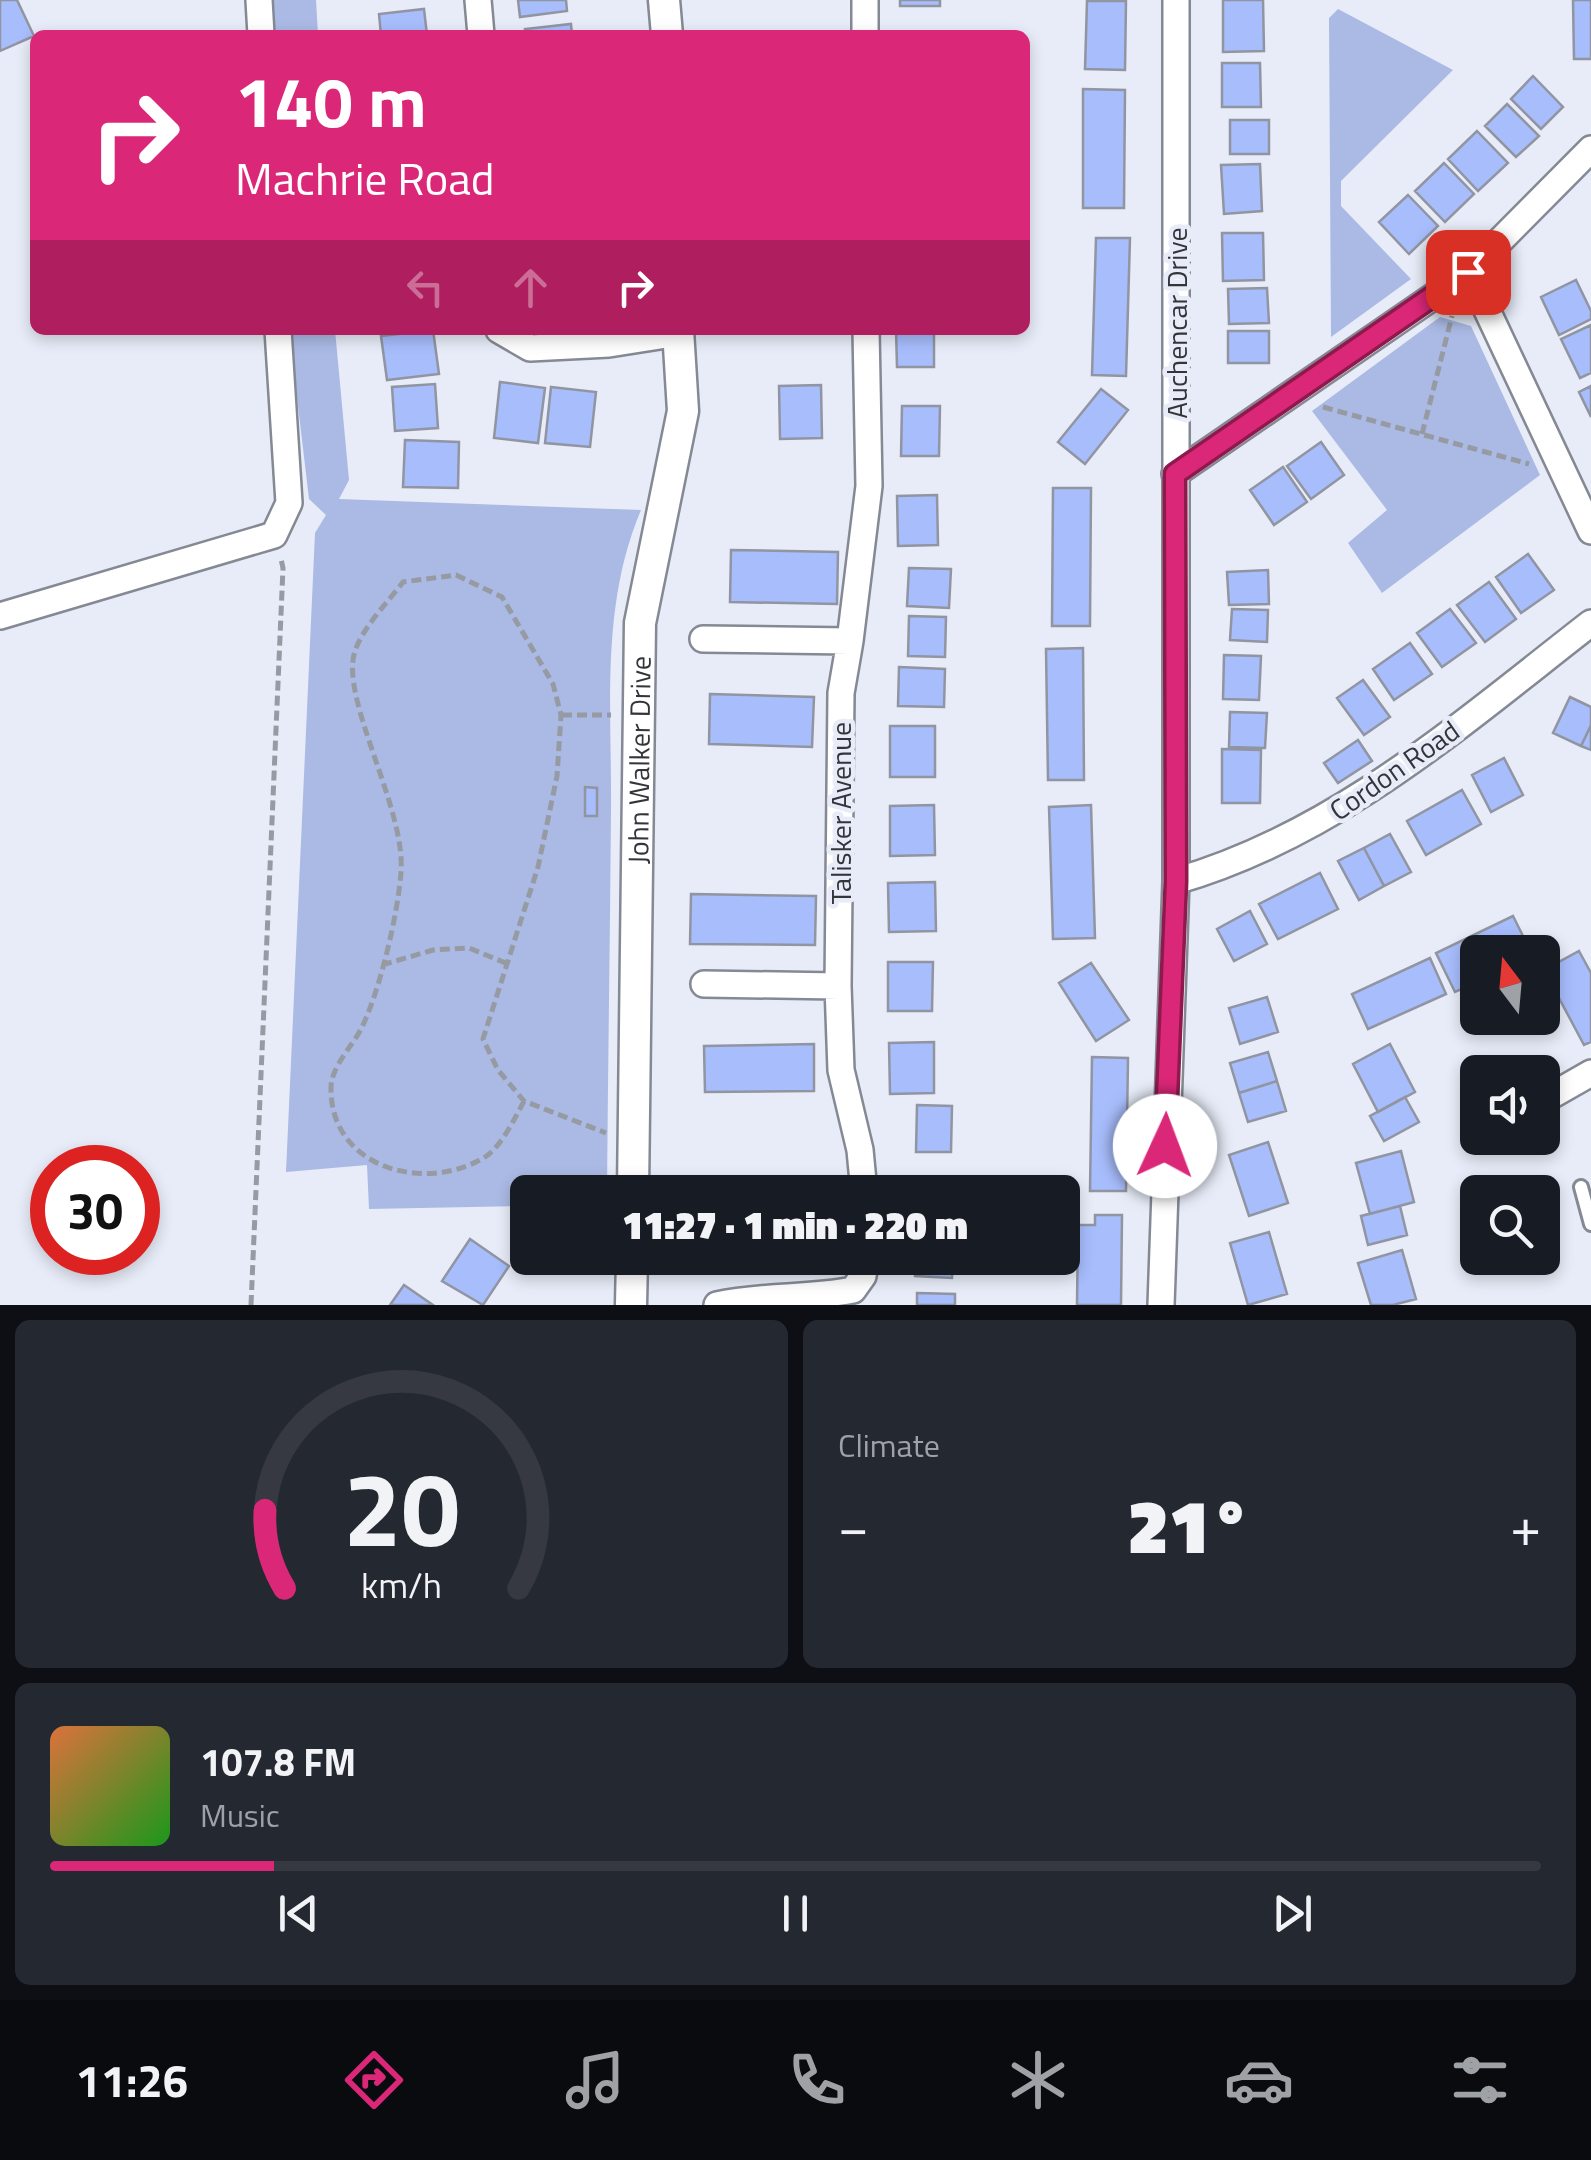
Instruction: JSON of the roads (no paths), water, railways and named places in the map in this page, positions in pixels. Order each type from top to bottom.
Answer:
[{"type":"street","points":[[259,0],[261,30]]},
{"type":"street","points":[[478,0],[481,30]]},
{"type":"street","points":[[664,0],[667,30]]},
{"type":"street","points":[[865,30],[866,0]]},
{"type":"street","name":"Auchencar Drive","points":[[1161,1305],[1176,881],[1176,0]]},
{"type":"street","points":[[1175,474],[1468,272],[1591,149]]},
{"type":"street","points":[[1468,272],[1591,531]]},
{"type":"street","points":[[0,616],[274,535],[289,503],[278,335]]},
{"type":"street","points":[[508,335],[530,348],[609,344],[661,335]]},
{"type":"street","name":"John Walker Drive","points":[[632,1175],[640,624],[682,410],[678,335]]},
{"type":"street","name":"Talisker Avenue","points":[[862,1175],[841,1070],[838,986],[841,693],[869,486],[866,335]]},
{"type":"street","name":"Cordon Road","points":[[1176,881],[1222,868],[1316,824],[1419,756],[1591,623]]},
{"type":"street","points":[[704,640],[850,641]]},
{"type":"street","points":[[704,984],[838,986]]},
{"type":"street","points":[[1560,1091],[1591,1074]]},
{"type":"street","points":[[631,1305],[632,1275]]},
{"type":"street","points":[[716,1305],[750,1298],[855,1298]]},
{"type":"lane","points":[[1581,1187],[1591,1224]]}]
